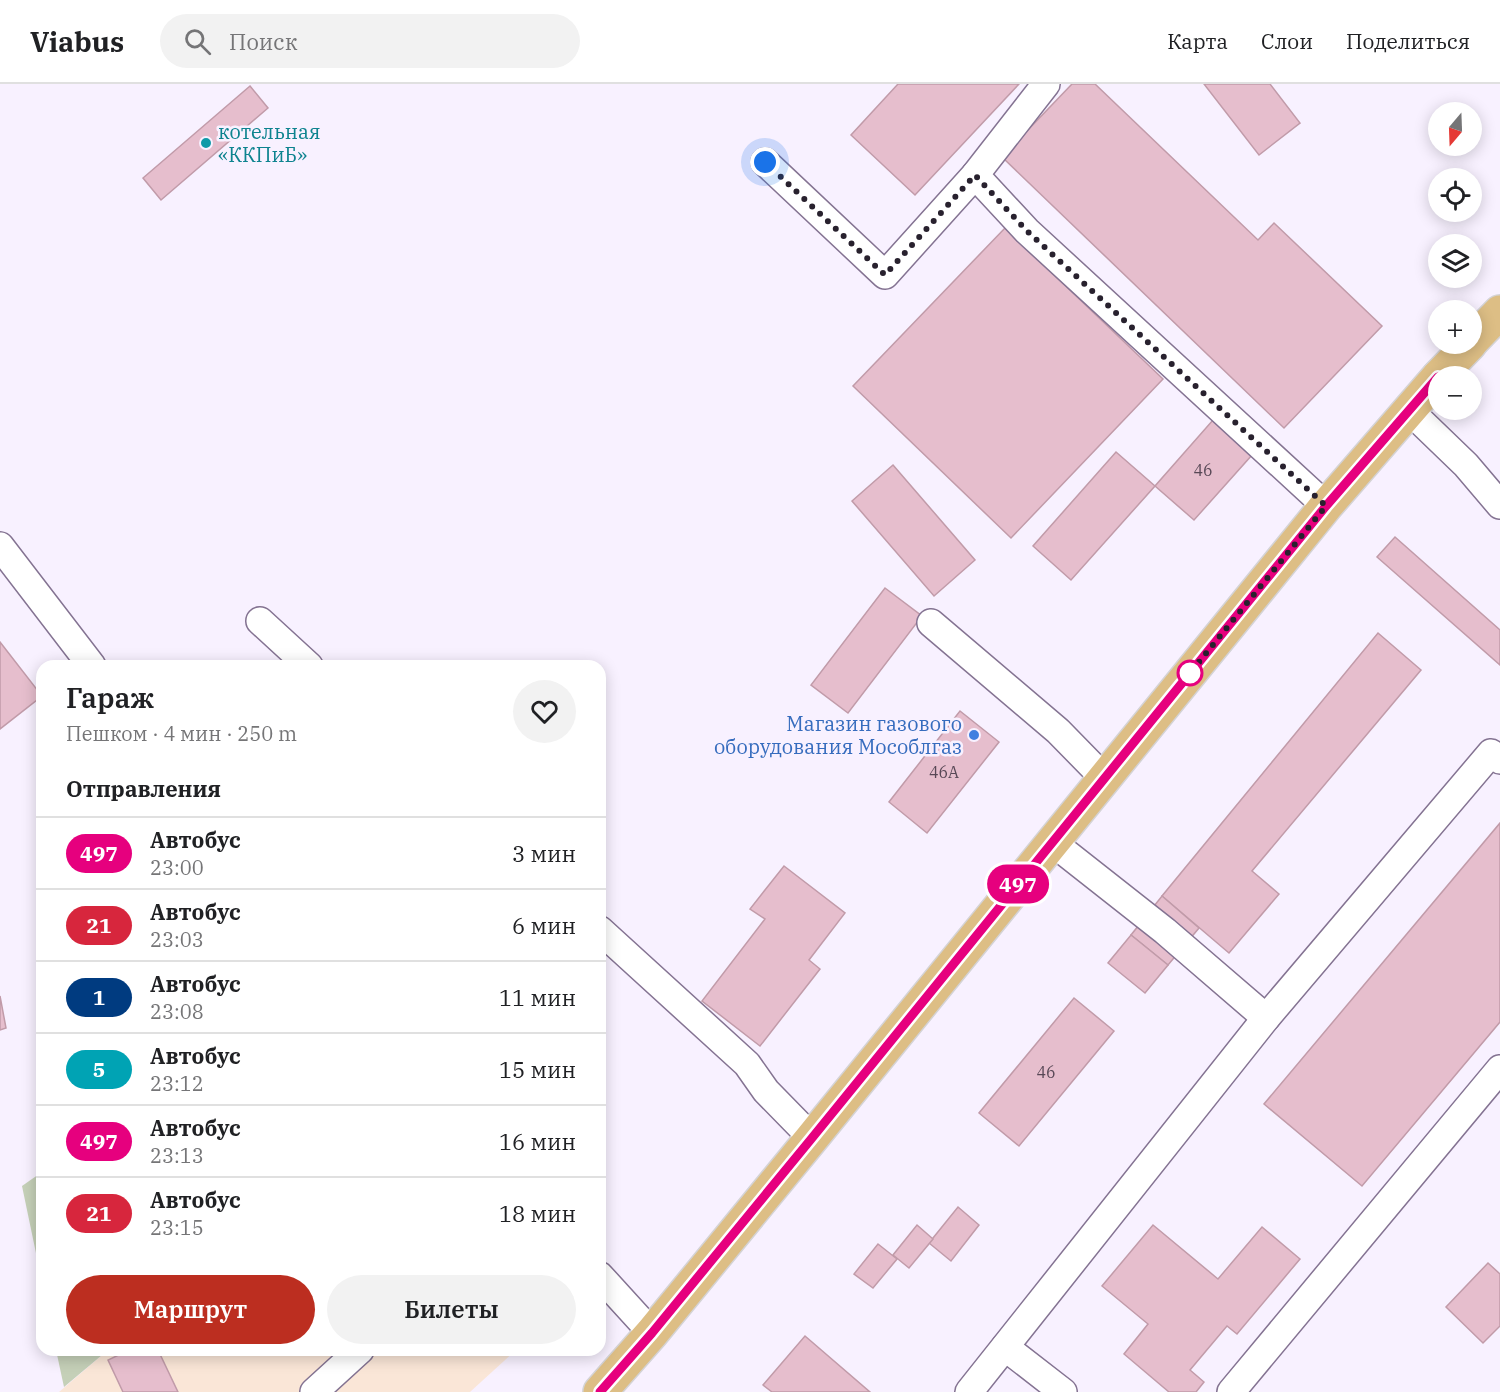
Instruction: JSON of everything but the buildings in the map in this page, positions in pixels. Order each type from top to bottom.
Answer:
[{"type":"main road","points":[[1482,331],[1500,312]]},
{"type":"main road","points":[[1449,366],[1461,354]]},
{"type":"main road","points":[[600,1392],[652,1333],[812,1138],[1326,506],[1428,389]]},
{"type":"street","points":[[765,162],[885,275],[975,175],[1046,84]]},
{"type":"street","points":[[975,175],[1027,231],[1326,506]]},
{"type":"street","points":[[1409,410],[1466,465],[1500,505]]},
{"type":"street","points":[[0,546],[87,660]]},
{"type":"street","points":[[260,621],[302,660]]},
{"type":"street","points":[[932,622],[1058,731],[1104,778]]},
{"type":"street","points":[[969,1392],[1266,1018],[1491,753],[1500,760]]},
{"type":"street","points":[[1052,842],[1165,931],[1266,1018]]},
{"type":"street","points":[[606,935],[747,1064],[766,1091],[812,1138]]},
{"type":"street","points":[[1231,1392],[1500,1069]]},
{"type":"street","points":[[606,1283],[652,1333]]},
{"type":"street","points":[[1005,1347],[1063,1392]]},
{"type":"street","points":[[314,1392],[353,1356]]},
{"type":"shaded area","points":[[101,1356],[509,1356],[470,1392],[59,1392]]},
{"type":"green space","points":[[36,1176],[36,1253],[22,1186]]},
{"type":"green space","points":[[57,1356],[101,1356],[64,1387]]},
{"type":"bus line","name":"497","points":[[600,1392],[652,1333],[812,1138],[1326,506],[1428,388]]},
{"type":"place","name":"котельная «ККПиБ»","points":[[206,143]]},
{"type":"place","name":"Магазин газового оборудования Мособлгаз","points":[[974,735]]},
{"type":"route","points":[[765,162],[885,275],[975,175],[1027,231],[1326,506],[1190,673]]}]
